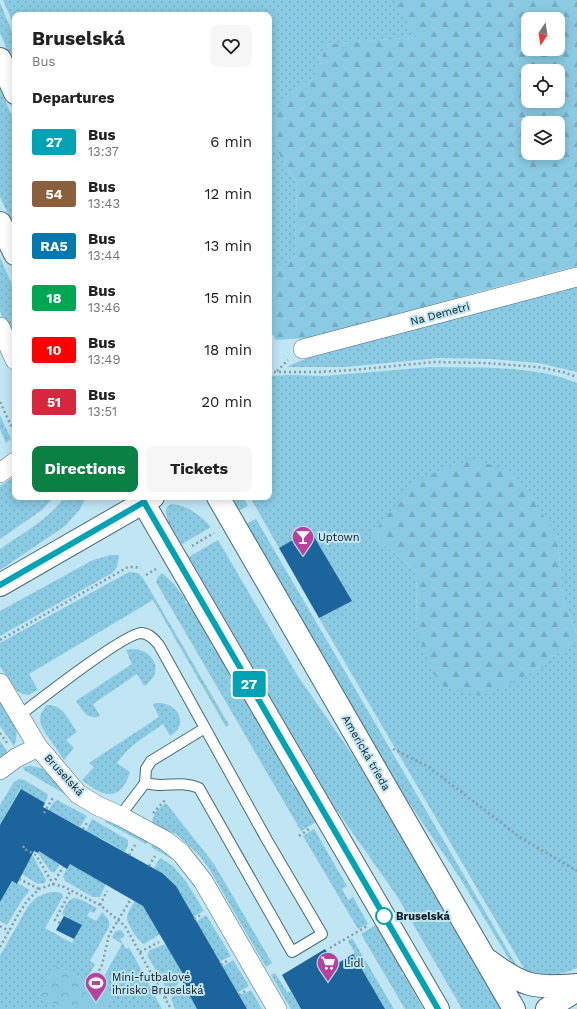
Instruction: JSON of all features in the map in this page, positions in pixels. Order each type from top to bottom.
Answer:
[{"type":"street","points":[[0,59],[12,86]]},
{"type":"street","points":[[0,223],[12,248]]},
{"type":"street","name":"Na Demetri","points":[[303,349],[577,277]]},
{"type":"street","points":[[0,327],[12,353]]},
{"type":"street","points":[[0,473],[12,464]]},
{"type":"street","points":[[0,585],[144,500]]},
{"type":"street","points":[[147,500],[438,1009]]},
{"type":"street","name":"Americká trieda","points":[[220,500],[514,1009]]},
{"type":"street","name":"Bruselská","points":[[0,683],[38,747],[78,794],[170,844],[181,853],[203,881],[277,1009]]},
{"type":"street","name":"Bruselská","points":[[0,770],[16,758],[38,747]]},
{"type":"street","points":[[484,958],[509,975],[530,984],[560,986],[577,985]]},
{"type":"street","points":[[547,1009],[577,990]]},
{"type":"street","points":[[568,1009],[577,997]]},
{"type":"lane","points":[[20,715],[118,643],[141,633],[147,634],[154,639],[159,645],[219,754],[322,934],[292,952],[199,788],[190,784],[162,785],[145,783]]},
{"type":"lane","points":[[120,816],[145,783],[146,769],[151,761],[205,728]]},
{"type":"path","points":[[272,372],[332,371],[443,362],[486,363],[538,367],[563,372],[577,377]]},
{"type":"path","points":[[0,402],[12,428]]},
{"type":"path","points":[[191,547],[214,533]]},
{"type":"path","points":[[0,640],[128,567],[140,568]]},
{"type":"path","points":[[146,575],[156,569]]},
{"type":"path","points":[[392,749],[429,767],[521,838],[577,872]]},
{"type":"path","points":[[44,812],[55,794]]},
{"type":"path","points":[[299,836],[313,827]]},
{"type":"path","points":[[129,855],[136,842]]},
{"type":"path","points":[[24,846],[23,848],[36,855],[53,884]]},
{"type":"path","points":[[149,866],[156,853]]},
{"type":"path","points":[[53,884],[63,867]]},
{"type":"path","points":[[19,879],[39,889]]},
{"type":"path","points":[[0,947],[27,901],[39,889],[53,884],[64,887],[100,905],[125,926],[171,1009]]},
{"type":"path","points":[[60,923],[55,920],[71,890]]},
{"type":"path","points":[[100,905],[107,891]]},
{"type":"path","points":[[92,984],[102,965],[109,935],[131,899]]},
{"type":"path","points":[[0,926],[9,931]]},
{"type":"path","points":[[326,951],[357,933]]},
{"type":"path","points":[[140,952],[159,942]]},
{"type":"path","points":[[165,998],[184,986]]},
{"type":"green space","points":[[3,0],[395,0],[416,37],[327,44],[313,79],[290,93],[281,159],[297,183],[295,257],[272,274],[272,12],[12,12],[12,21]]},
{"type":"green space","points":[[395,0],[577,0],[577,266],[474,293],[321,337],[276,340],[272,334],[272,274],[295,257],[297,183],[281,159],[274,136],[274,116],[290,93],[313,79],[327,44],[415,37]]},
{"type":"green space","points":[[0,3],[12,32],[12,60],[0,33]]},
{"type":"green space","points":[[0,89],[12,116],[12,222],[0,197]]},
{"type":"green space","points":[[0,257],[12,285],[12,337],[0,311]]},
{"type":"green space","points":[[577,283],[577,372],[539,363],[491,359],[438,358],[345,367],[287,367],[304,360],[359,343]]},
{"type":"green space","points":[[431,367],[486,368],[524,370],[560,377],[577,383],[577,634],[563,597],[557,534],[372,534],[417,572],[416,630],[526,676],[577,639],[577,968],[571,971],[552,975],[539,975],[526,972],[319,618],[351,601],[310,531],[279,548],[252,500],[272,500],[272,376],[325,376]]},
{"type":"green space","points":[[0,415],[11,439],[6,443],[0,429]]},
{"type":"green space","points":[[474,459],[513,473],[557,535],[563,597],[577,634],[577,639],[526,676],[481,696],[439,685],[416,630],[417,572],[372,534],[417,480]]},
{"type":"green space","points":[[12,478],[12,500],[51,500],[42,510],[0,539],[0,486]]},
{"type":"green space","points":[[63,500],[84,500],[80,509],[65,526],[0,570],[0,549],[43,519]]},
{"type":"green space","points":[[232,500],[245,500],[248,506],[238,511]]},
{"type":"green space","points":[[171,504],[182,506],[193,511],[211,527],[182,544],[168,522],[166,512],[167,507]]},
{"type":"green space","points":[[256,519],[518,968],[509,959],[460,878],[397,785],[246,524]]},
{"type":"green space","points":[[218,540],[297,675],[356,760],[499,1004],[500,1009],[462,1009],[397,896],[333,805],[189,557]]},
{"type":"green space","points":[[111,555],[119,555],[117,567],[112,573],[0,636],[0,611],[93,560]]},
{"type":"green space","points":[[129,572],[138,573],[143,578],[229,725],[226,727],[153,600],[29,674],[38,690],[28,695],[17,691],[0,667],[0,643]]},
{"type":"green space","points":[[162,573],[173,583],[186,600],[186,604],[188,603],[213,644],[211,646],[214,646],[241,693],[242,695],[240,696],[243,696],[292,781],[290,782],[295,787],[316,822],[301,831],[156,582]]},
{"type":"green space","points":[[134,649],[148,654],[155,664],[154,675],[150,681],[144,686],[137,674],[93,704],[100,716],[92,717],[86,714],[76,701],[132,664],[126,650]]},
{"type":"green space","points":[[0,699],[14,721],[16,727],[17,733],[14,746],[0,726]]},
{"type":"green space","points":[[157,703],[171,706],[176,710],[180,720],[179,726],[170,736],[163,724],[126,751],[117,763],[130,772],[121,789],[116,793],[103,793],[89,786],[82,780],[94,767],[89,763],[159,717],[153,704]]},
{"type":"green space","points":[[47,705],[53,705],[61,710],[77,732],[66,740],[74,748],[64,760],[42,728],[40,719],[43,710]]},
{"type":"green space","points":[[0,741],[8,753],[0,760]]},
{"type":"green space","points":[[30,766],[44,770],[56,778],[75,800],[24,770],[23,767]]},
{"type":"green space","points":[[19,779],[24,780],[46,793],[48,795],[45,803],[20,789],[0,825],[0,805],[14,782]]},
{"type":"green space","points":[[57,800],[87,816],[80,827],[69,821],[67,822],[48,811]]},
{"type":"green space","points":[[166,803],[214,864],[272,963],[266,967],[210,870],[200,856],[176,834],[152,822],[155,812]]},
{"type":"green space","points":[[105,817],[148,841],[146,844],[105,822]]},
{"type":"green space","points":[[92,819],[128,840],[128,845],[125,852],[99,837],[96,840],[86,835],[88,832],[86,831]]},
{"type":"green space","points":[[314,829],[347,886],[342,889],[348,900],[353,897],[368,924],[358,929],[303,836]]},
{"type":"green space","points":[[153,844],[180,860],[210,910],[191,880],[177,862],[151,847]]},
{"type":"green space","points":[[40,848],[60,864],[54,873],[50,871],[38,853]]},
{"type":"green space","points":[[27,853],[33,856],[46,880],[45,883],[38,884],[22,874]]},
{"type":"green space","points":[[160,858],[173,866],[187,883],[204,911],[193,917],[172,884],[154,868]]},
{"type":"green space","points":[[70,864],[106,884],[100,897],[93,897],[65,881],[63,876]]},
{"type":"green space","points":[[12,881],[30,890],[7,925],[0,921],[0,902]]},
{"type":"green space","points":[[51,892],[58,892],[62,894],[63,899],[62,898],[45,928],[72,943],[81,925],[62,914],[66,905],[73,898],[79,899],[97,908],[94,913],[90,911],[87,916],[96,921],[102,912],[108,919],[109,927],[90,961],[95,964],[86,981],[56,965],[39,996],[62,1009],[0,1009],[0,956],[28,906],[37,897]]},
{"type":"green space","points":[[135,901],[143,906],[160,934],[144,944],[136,936],[127,918]]},
{"type":"green space","points":[[206,915],[231,956],[219,962],[196,922]]},
{"type":"green space","points":[[376,925],[403,971],[401,973],[402,975],[404,974],[423,1009],[405,1009],[361,934]]},
{"type":"green space","points":[[119,930],[122,931],[125,936],[120,939],[126,949],[129,947],[162,1009],[107,1009],[114,996],[98,987],[122,944],[112,937],[115,932]]},
{"type":"green space","points":[[352,938],[394,1009],[385,1009],[353,954],[355,953],[348,941]]},
{"type":"green space","points":[[166,944],[186,979],[167,990],[147,955],[150,950]]},
{"type":"green space","points":[[233,960],[249,986],[237,993],[222,967]]},
{"type":"green space","points":[[56,965],[114,996],[107,1009],[62,1009],[39,996]]},
{"type":"green space","points":[[275,973],[287,992],[290,991],[301,1009],[291,1009],[271,975]]},
{"type":"green space","name":"Mini-futbalové ihrisko Bruselská","points":[[92,984],[114,996],[107,1009],[76,1009]]},
{"type":"green space","points":[[191,988],[202,1009],[175,1009],[171,999],[172,997]]},
{"type":"green space","points":[[251,990],[262,1009],[247,1009],[239,996]]},
{"type":"building","points":[[310,530],[352,601],[319,618],[279,548]]},
{"type":"building","points":[[21,789],[45,803],[43,807],[162,873],[176,886],[247,1009],[197,1009],[182,981],[186,979],[143,906],[70,864],[67,869],[39,851],[38,853],[34,851],[17,884],[12,881],[0,902],[0,825]]},
{"type":"building","points":[[64,916],[82,925],[74,939],[56,930]]},
{"type":"building","name":"Lidl","points":[[325,949],[335,965],[353,954],[385,1009],[301,1009],[282,975]]},
{"type":"bus line","name":"27","points":[[0,585],[144,502],[438,1009]]},
{"type":"place","name":"Uptown","points":[[303,556]]},
{"type":"place","name":"Bruselská","points":[[384,916]]},
{"type":"place","name":"Lidl","points":[[328,982]]},
{"type":"place","name":"Mini-futbalové ihrisko Bruselská","points":[[96,1002]]}]
